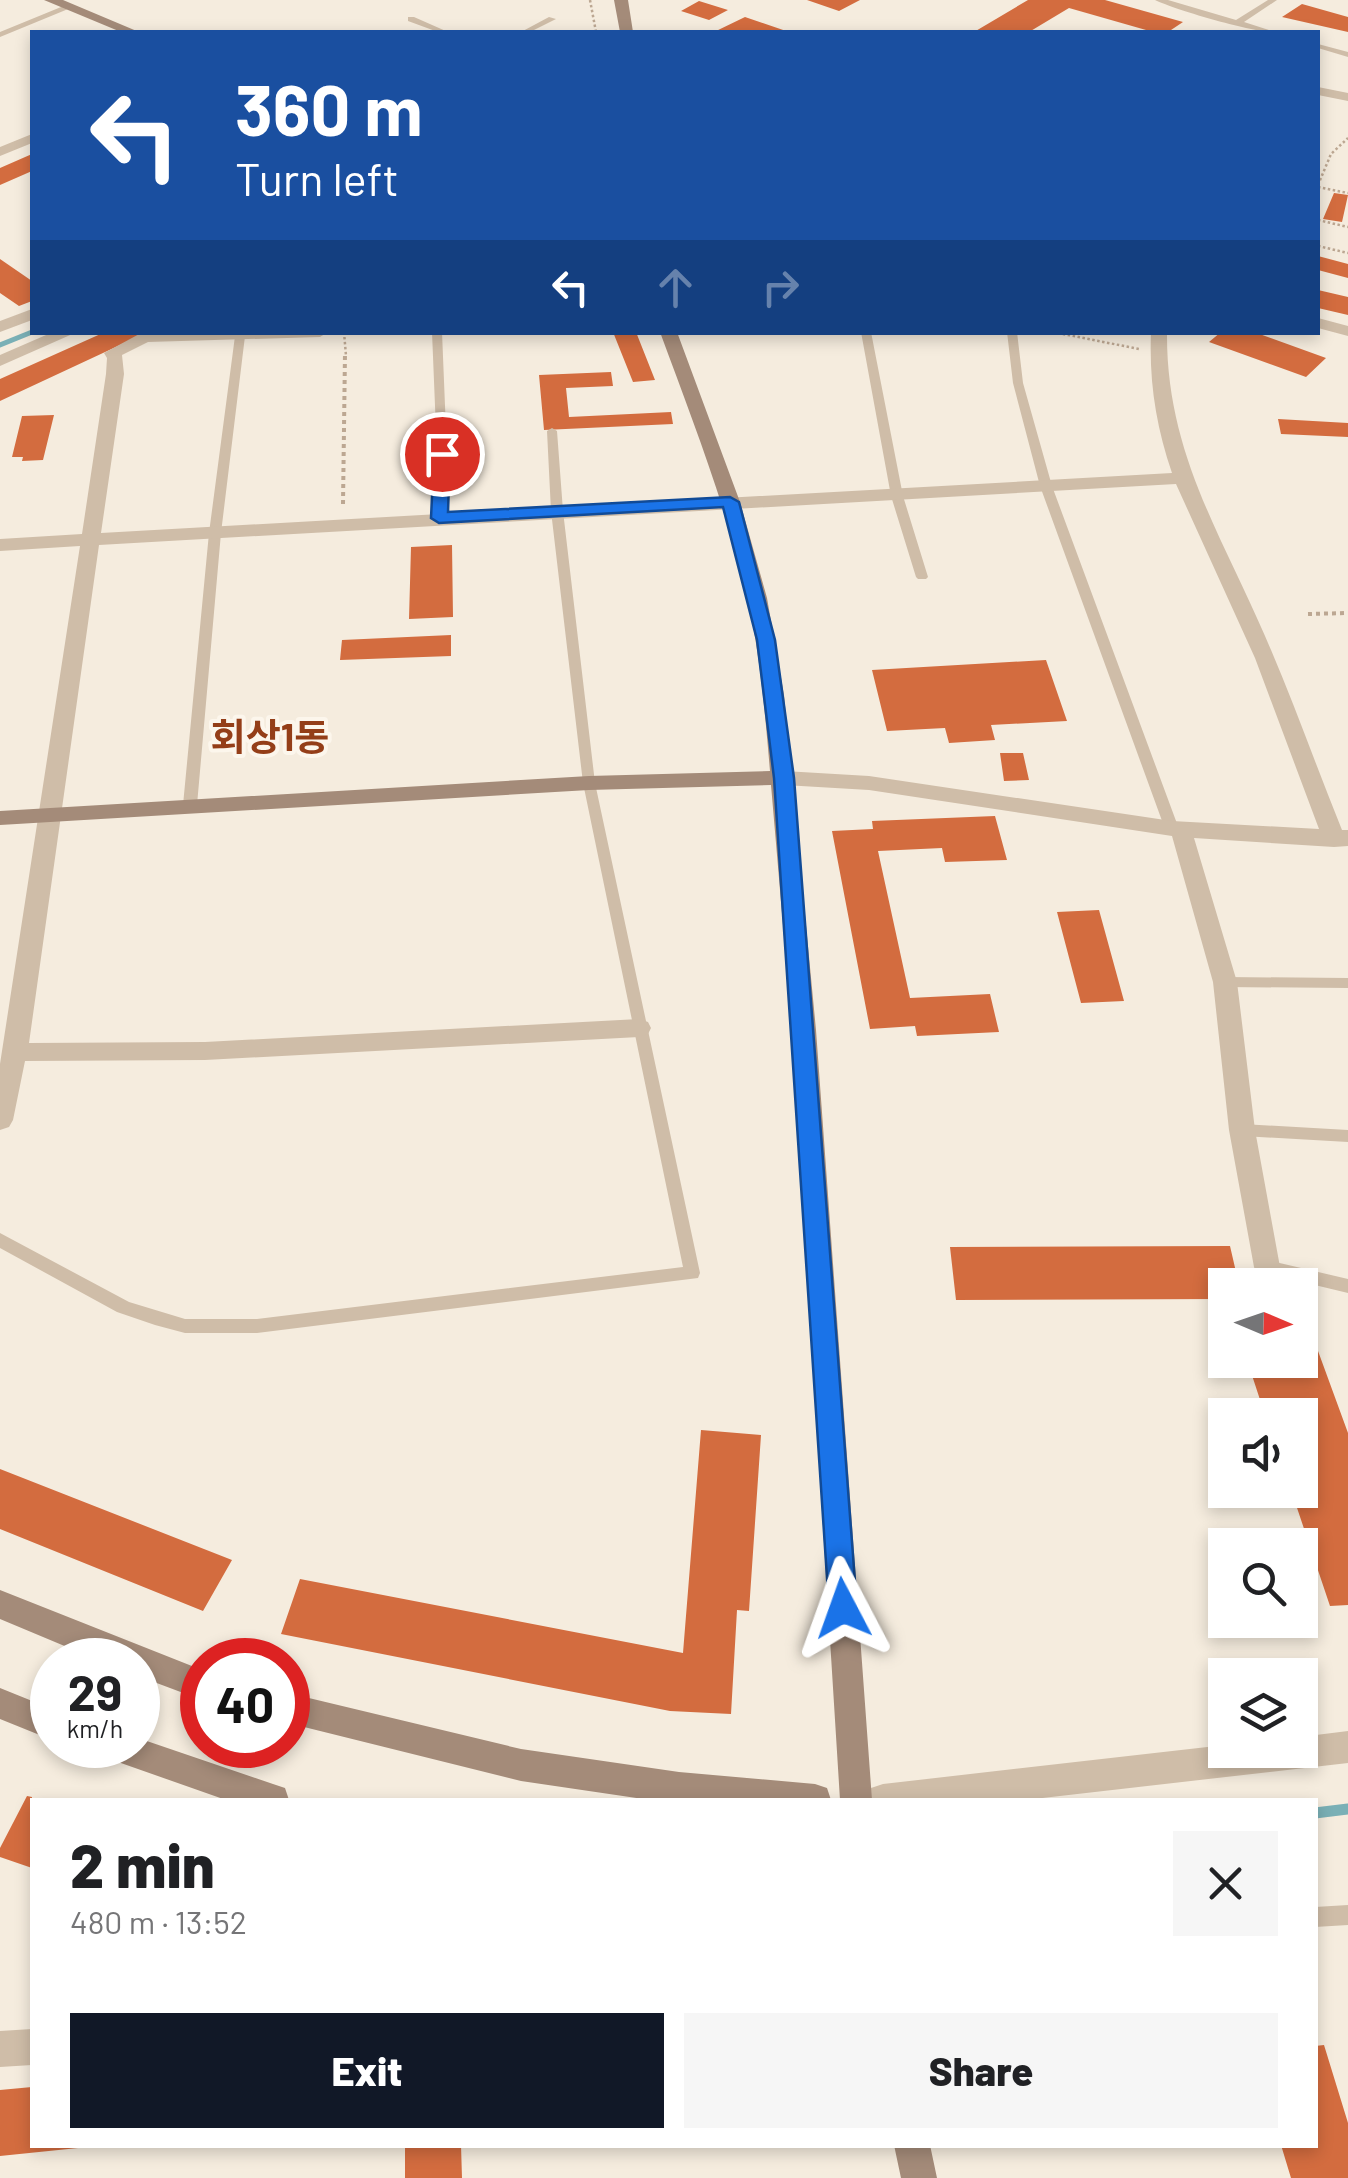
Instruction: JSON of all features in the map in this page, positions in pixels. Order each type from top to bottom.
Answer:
[{"type":"street","points":[[51,0],[127,30]]},
{"type":"street","points":[[621,0],[627,30]]},
{"type":"street","points":[[1320,91],[1348,97]]},
{"type":"street","points":[[0,152],[30,139]]},
{"type":"street","points":[[0,326],[30,315]]},
{"type":"street","points":[[1320,324],[1348,332]]},
{"type":"street","points":[[0,361],[61,335]]},
{"type":"street","points":[[0,1120],[15,1052],[53,815],[115,374],[116,358],[112,353],[145,336],[260,335]]},
{"type":"street","points":[[669,335],[730,502],[766,640],[784,778],[856,1798]]},
{"type":"street","points":[[0,818],[589,783],[784,778],[870,783],[1177,829],[1341,839],[1254,634],[1180,478],[1158,342]]},
{"type":"street","points":[[0,546],[557,510],[896,496],[1180,478]]},
{"type":"street","points":[[1177,829],[1225,982],[1242,1130],[1267,1267]]},
{"type":"street","points":[[15,1052],[205,1051],[639,1028]]},
{"type":"street","points":[[0,1604],[81,1638]]},
{"type":"street","points":[[0,1703],[30,1716]]},
{"type":"street","points":[[310,1713],[522,1765],[678,1788],[791,1798]]},
{"type":"street","points":[[901,1798],[1348,1747]]},
{"type":"street","points":[[160,1761],[267,1798]]},
{"type":"street","points":[[0,2049],[30,2047]]},
{"type":"street","points":[[913,2148],[919,2178]]},
{"type":"lane","points":[[1160,0],[1264,30]]},
{"type":"lane","points":[[1236,22],[1273,0]]},
{"type":"lane","points":[[0,35],[69,7]]},
{"type":"lane","points":[[411,19],[439,30]]},
{"type":"lane","points":[[529,30],[552,20]]},
{"type":"lane","points":[[1320,47],[1348,55]]},
{"type":"lane","points":[[438,335],[442,454],[439,518]]},
{"type":"lane","points":[[867,335],[896,496],[922,577]]},
{"type":"lane","points":[[1012,335],[1018,384],[1046,486],[1177,829]]},
{"type":"lane","points":[[190,805],[215,533],[240,336]]},
{"type":"lane","points":[[0,1240],[123,1307],[185,1326],[257,1326],[692,1273],[589,783],[557,510],[552,432]]},
{"type":"lane","points":[[1225,982],[1348,982]]},
{"type":"lane","points":[[1242,1130],[1348,1136]]},
{"type":"lane","points":[[1267,1267],[1348,1286]]},
{"type":"lane","points":[[1318,1917],[1348,1914]]},
{"type":"path","points":[[590,0],[596,30]]},
{"type":"path","points":[[1320,181],[1331,154],[1348,138]]},
{"type":"path","points":[[1320,186],[1348,193]]},
{"type":"path","points":[[1320,220],[1348,227]]},
{"type":"path","points":[[1320,247],[1348,254]]},
{"type":"path","points":[[342,525],[344,335]]},
{"type":"path","points":[[1085,335],[1158,342]]},
{"type":"path","points":[[1308,614],[1348,613]]},
{"type":"building","points":[[807,0],[860,0],[839,11]]},
{"type":"building","points":[[1028,0],[1105,0],[1183,22],[1171,30],[1146,30],[1069,8],[1032,30],[977,30]]},
{"type":"building","points":[[699,1],[728,10],[709,20],[681,11]]},
{"type":"building","points":[[1302,4],[1348,17],[1348,32],[1282,17]]},
{"type":"building","points":[[745,17],[783,30],[718,30]]},
{"type":"building","points":[[30,155],[30,172],[0,185],[0,168]]},
{"type":"building","points":[[1334,193],[1348,195],[1342,222],[1323,219]]},
{"type":"building","points":[[1320,257],[1348,264],[1348,278],[1320,271]]},
{"type":"building","points":[[0,259],[30,280],[30,302],[19,306],[0,293]]},
{"type":"building","points":[[1320,290],[1348,297],[1348,315],[1320,308]]},
{"type":"building","points":[[98,335],[142,335],[0,401],[0,379]]},
{"type":"building","points":[[614,335],[637,335],[655,380],[633,382]]},
{"type":"building","points":[[1217,335],[1262,335],[1326,358],[1306,377],[1209,342]]},
{"type":"building","points":[[611,372],[613,386],[566,388],[569,417],[671,412],[673,424],[544,430],[539,375]]},
{"type":"building","points":[[54,415],[43,460],[22,461],[23,457],[12,457],[22,416]]},
{"type":"building","points":[[1278,419],[1348,423],[1348,437],[1281,434]]},
{"type":"building","points":[[452,545],[453,617],[409,619],[411,547]]},
{"type":"building","points":[[451,635],[451,656],[340,660],[342,640]]},
{"type":"building","points":[[1046,660],[1067,721],[991,725],[995,740],[949,743],[945,728],[887,731],[872,670]]},
{"type":"building","points":[[1000,753],[1023,753],[1029,780],[1004,781]]},
{"type":"building","points":[[995,816],[1007,860],[945,862],[942,848],[878,851],[910,998],[990,994],[999,1032],[917,1036],[915,1026],[870,1029],[832,831],[873,829],[872,821]]},
{"type":"building","points":[[1099,910],[1124,1001],[1081,1003],[1057,912]]},
{"type":"building","points":[[1230,1246],[1235,1268],[1208,1268],[1208,1299],[956,1300],[950,1247]]},
{"type":"building","points":[[1318,1351],[1348,1433],[1348,1605],[1330,1606],[1318,1570],[1318,1528],[1304,1528],[1297,1508],[1318,1508],[1318,1398],[1259,1398],[1253,1378],[1318,1378]]},
{"type":"building","points":[[701,1430],[761,1435],[749,1611],[737,1610],[731,1714],[670,1711],[281,1634],[300,1579],[683,1653]]},
{"type":"building","points":[[0,1469],[232,1560],[203,1611],[0,1529]]},
{"type":"building","points":[[27,1796],[32,1797],[30,1867],[0,1857],[0,1848]]},
{"type":"building","points":[[1324,2045],[1348,2123],[1348,2178],[1291,2178],[1282,2148],[1318,2148],[1318,2046]]},
{"type":"building","points":[[30,2087],[30,2148],[78,2148],[0,2156],[0,2090]]},
{"type":"building","points":[[405,2148],[461,2148],[462,2178],[405,2178]]},
{"type":"waterway","points":[[0,345],[30,333]]},
{"type":"waterway","points":[[1318,1813],[1348,1809]]},
{"type":"district","name":"회상1동","points":[[270,738]]},
{"type":"route","points":[[442,454],[439,518],[730,502],[766,640],[784,778],[843,1608]]}]
